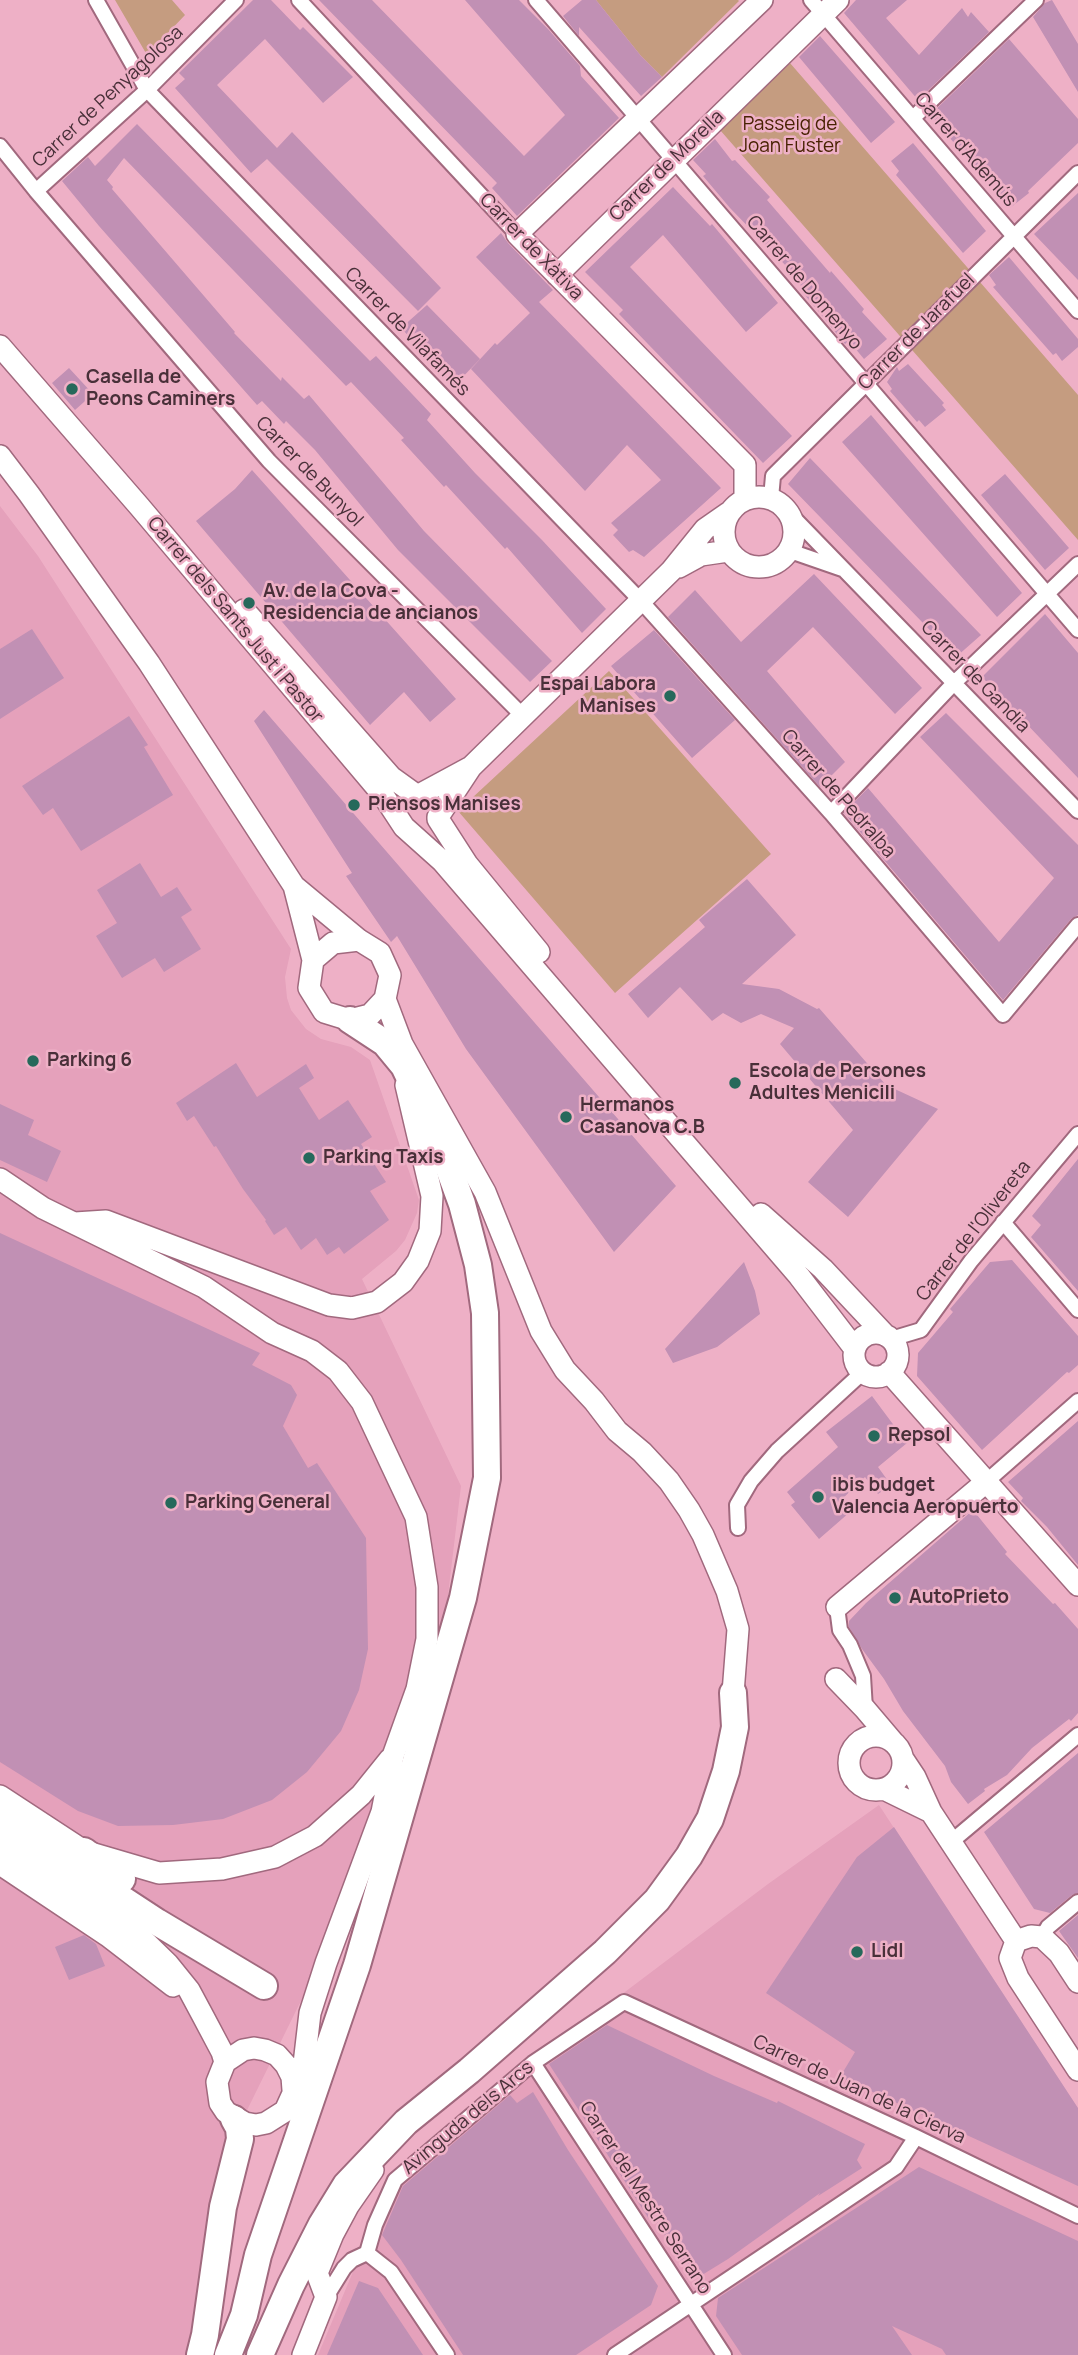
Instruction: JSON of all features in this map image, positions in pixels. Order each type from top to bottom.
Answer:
[{"type":"highway","points":[[228,2355],[244,2315],[258,2255],[357,1965],[463,1598],[487,1478],[485,1313],[478,1265],[462,1204],[436,1133],[404,1066],[385,1043],[350,1020]]},
{"type":"highway","points":[[260,2355],[297,2273],[346,2185],[406,2122],[469,2071],[605,1952],[657,1900],[689,1856],[710,1819],[726,1771],[735,1727],[733,1693]]},
{"type":"highway","points":[[0,1819],[157,1922],[264,1986],[215,1944],[84,1851]]},
{"type":"highway","points":[[200,2355],[223,2207],[240,2140],[239,2128],[234,2119]]},
{"type":"street","name":"Carrer de Vilafamés","points":[[96,0],[147,90],[641,601]]},
{"type":"street","name":"Carrer de Penyagolosa","points":[[36,191],[147,90],[236,0]]},
{"type":"street","name":"Carrer de Xàtiva","points":[[299,0],[556,275],[745,465],[745,499]]},
{"type":"street","name":"Carrer de Domenyo","points":[[536,0],[1078,630]]},
{"type":"street","points":[[517,234],[762,0]]},
{"type":"street","points":[[913,118],[1036,0]]},
{"type":"street","name":"Carrer d'Ademús","points":[[824,5],[913,118],[1078,311]]},
{"type":"street","name":"Carrer de Morella","points":[[556,275],[824,5]]},
{"type":"street","name":"Carrer de Bunyol","points":[[0,146],[269,461],[523,716]]},
{"type":"street","name":"Carrer de Jarafuel","points":[[771,498],[774,476],[1078,173]]},
{"type":"street","points":[[0,346],[139,506]]},
{"type":"street","points":[[0,456],[149,663],[293,886],[313,960],[309,988],[324,1012],[350,1020],[370,1015],[385,999],[390,975],[380,953],[359,940],[293,886]]},
{"type":"street","points":[[471,767],[405,800],[400,811],[406,825],[425,833],[431,830],[471,767],[671,571],[705,529],[745,499],[758,496],[771,498],[791,514],[795,533],[790,551],[771,567],[747,567],[728,551],[723,532],[728,513]]},
{"type":"street","name":"Carrer dels Sants Just i Pastor","points":[[139,506],[241,607],[391,777],[417,795]]},
{"type":"street","name":"Carrer dels Sants Just i Pastor","points":[[139,506],[406,825],[442,861],[799,1276],[855,1349]]},
{"type":"street","name":"Carrer de Gandia","points":[[791,514],[1078,811]]},
{"type":"street","points":[[671,571],[701,555],[728,551]]},
{"type":"street","name":"Carrer de Gandia","points":[[790,551],[844,569]]},
{"type":"street","points":[[831,813],[954,683],[1078,564]]},
{"type":"street","name":"Carrer de Pedralba","points":[[641,601],[831,813],[1003,1015],[1078,925]]},
{"type":"street","points":[[417,795],[431,799],[438,810],[438,818],[467,864],[630,1063],[765,1218],[823,1269],[888,1337],[898,1352],[894,1367],[889,1373],[876,1377],[863,1372],[855,1362],[857,1343],[872,1333],[888,1337]]},
{"type":"street","points":[[313,960],[333,943],[359,940]]},
{"type":"street","points":[[385,999],[402,1044],[485,1192],[541,1331],[565,1370],[617,1431],[642,1452],[669,1482],[689,1510],[715,1560],[738,1629],[733,1693]]},
{"type":"street","points":[[73,1223],[106,1221],[329,1306],[352,1308],[377,1302],[403,1282],[418,1261],[430,1231],[432,1196],[408,1098],[404,1066]]},
{"type":"street","name":"Carrer de l'Olivereta","points":[[888,1337],[922,1329],[971,1261],[1078,1134]]},
{"type":"street","points":[[0,1179],[43,1208],[204,1287],[272,1333],[312,1351],[338,1371],[362,1402],[416,1517],[427,1587],[427,1639],[422,1664],[413,1700],[393,1756],[382,1812],[310,2013],[304,2064],[285,2110],[267,2123],[244,2123],[234,2119],[226,2112],[217,2092],[217,2082],[225,2062],[243,2050],[254,2048],[277,2056],[286,2065],[292,2077],[293,2090]]},
{"type":"street","points":[[0,1195],[43,1208]]},
{"type":"street","points":[[1003,1222],[1078,1310]]},
{"type":"street","points":[[738,1528],[737,1505],[751,1481],[777,1451],[863,1372]]},
{"type":"street","points":[[889,1373],[1078,1585]]},
{"type":"street","points":[[865,1709],[863,1676],[840,1630],[837,1607],[1078,1401]]},
{"type":"street","points":[[836,1679],[899,1751],[915,1777],[930,1812],[1016,1941]]},
{"type":"street","points":[[951,1842],[1078,1735]]},
{"type":"street","points":[[870,1736],[887,1738],[899,1751],[903,1766],[897,1780],[884,1789],[870,1790],[862,1787],[851,1775],[848,1760],[855,1745],[870,1736]]},
{"type":"street","points":[[0,1796],[84,1851],[159,1872],[222,1869],[275,1857],[315,1836],[361,1795],[393,1756]]},
{"type":"street","points":[[884,1789],[930,1812]]},
{"type":"street","points":[[0,1841],[129,1926],[168,1964],[188,1990],[225,2062]]},
{"type":"street","points":[[0,1864],[160,1974],[204,2018]]},
{"type":"street","points":[[1042,1937],[1048,1927],[1078,1902]]},
{"type":"street","points":[[1016,1941],[1031,1936],[1042,1937],[1059,1953],[1078,1982]]},
{"type":"street","points":[[1016,1941],[1010,1958],[1018,1978],[1078,2070]]},
{"type":"street","name":"Avinguda dels Arcs","points":[[367,2253],[375,2225],[395,2180],[533,2063],[624,2002]]},
{"type":"street","name":"Carrer de Juan de la Cierva","points":[[624,2002],[916,2137],[1078,2216]]},
{"type":"street","name":"Carrer del Mestre Serrano","points":[[533,2063],[724,2355]]},
{"type":"street","name":"Avinguda dels Arcs","points":[[326,2297],[317,2273],[333,2234],[348,2206],[406,2122]]},
{"type":"street","points":[[615,2355],[896,2167],[916,2137]]},
{"type":"street","points":[[303,2355],[326,2297],[344,2268],[352,2260],[367,2253],[391,2272],[447,2355]]},
{"type":"shaded area","points":[[0,506],[38,556],[291,949],[285,977],[291,1010],[306,1029],[321,1039],[351,1047],[370,1060],[419,1200],[417,1213],[405,1240],[396,1251],[362,1279],[461,1486],[444,1629],[396,1808],[219,2167],[189,2355],[0,2355]]},
{"type":"shaded area","points":[[879,1805],[1078,2110],[1078,2355],[318,2355],[392,2179],[605,2007],[768,1884]]},
{"type":"green space","points":[[115,0],[172,0],[185,15],[147,55]]},
{"type":"green space","points":[[596,0],[739,1],[662,77],[641,56]]},
{"type":"green space","name":"Passeig de Joan Fuster","points":[[790,63],[1078,395],[1078,540],[720,130]]},
{"type":"green space","points":[[609,671],[771,854],[615,993],[458,811]]},
{"type":"building","points":[[253,0],[271,0],[300,30],[303,27],[353,77],[323,103],[265,39],[217,85],[277,148],[292,132],[441,288],[418,311],[267,159],[251,173],[175,88],[185,79],[179,73]]},
{"type":"building","points":[[319,0],[372,0],[524,156],[565,115],[465,0],[519,0],[580,66],[581,76],[619,118],[517,216],[492,188],[497,183]]},
{"type":"building","points":[[582,0],[596,0],[641,56],[662,77],[641,96],[579,27],[579,36],[563,16]]},
{"type":"building","points":[[856,0],[907,0],[886,18],[919,55],[962,8],[968,17],[971,12],[989,32],[918,100],[844,13]]},
{"type":"building","points":[[1052,0],[1078,44],[1078,92],[1033,17],[1045,3]]},
{"type":"building","points":[[820,36],[895,122],[871,143],[799,57]]},
{"type":"building","points":[[1009,39],[1078,119],[1078,143],[1028,191],[1029,193],[1010,208],[930,115]]},
{"type":"building","points":[[137,124],[370,361],[376,356],[431,414],[427,420],[475,473],[606,609],[582,633],[507,547],[505,549],[446,485],[444,487],[401,440],[404,438],[351,382],[346,386],[124,158],[107,180],[112,189],[234,333],[281,381],[282,377],[304,399],[309,395],[424,531],[552,661],[530,682],[398,550],[315,450],[262,401],[257,405],[62,181],[88,157],[95,166]]},
{"type":"building","points":[[715,139],[732,161],[735,160],[770,197],[767,200],[864,309],[862,312],[887,339],[864,359],[849,341],[845,344],[800,289],[802,287],[787,270],[789,269],[703,176],[706,174],[693,160]]},
{"type":"building","points":[[913,143],[986,231],[963,253],[896,175],[899,171],[891,161]]},
{"type":"building","points":[[673,187],[710,226],[712,224],[778,303],[746,332],[663,235],[630,267],[792,436],[763,463],[619,314],[623,310],[585,272]]},
{"type":"building","points":[[1078,193],[1078,280],[1034,234]]},
{"type":"building","points":[[501,233],[553,290],[539,302],[721,488],[644,557],[633,550],[629,552],[613,535],[618,530],[611,523],[661,480],[627,445],[585,491],[471,369],[495,343],[497,345],[530,313],[476,257]]},
{"type":"building","points":[[1009,257],[1078,339],[1078,347],[1062,361],[1056,353],[1053,355],[993,287],[996,285],[989,275]]},
{"type":"building","points":[[427,305],[480,359],[455,385],[401,328]]},
{"type":"building","points":[[908,364],[944,403],[942,405],[946,410],[925,427],[919,420],[917,422],[890,391],[892,389],[887,382],[897,367],[899,371]]},
{"type":"building","name":"Casella de Peons Caminers","points":[[69,368],[93,394],[75,410],[52,383]]},
{"type":"building","points":[[871,415],[1022,593],[997,617],[842,442]]},
{"type":"building","points":[[810,458],[981,635],[956,657],[788,484]]},
{"type":"building","points":[[252,470],[456,699],[430,722],[404,692],[370,725],[196,521],[235,489]]},
{"type":"building","points":[[1005,474],[1069,548],[1045,570],[981,495]]},
{"type":"building","points":[[814,574],[922,688],[895,714],[813,627],[767,671],[845,762],[820,787],[668,617],[695,590],[741,642]]},
{"type":"building","points":[[1045,614],[1078,653],[1078,778],[982,677]]},
{"type":"building","points":[[32,629],[64,678],[0,719],[0,649]]},
{"type":"building","name":"Espai Labora Manises","points":[[654,630],[735,720],[692,758],[611,666]]},
{"type":"building","name":"Hermanos Casanova C.B","points":[[264,710],[676,1186],[614,1252],[466,1049],[397,936],[391,942],[346,876],[352,873],[254,721]]},
{"type":"building","points":[[946,713],[1078,845],[1078,915],[1071,919],[1003,1000],[844,813],[868,788],[999,942],[1054,878],[920,737]]},
{"type":"building","points":[[129,716],[148,745],[144,747],[173,795],[81,851],[53,808],[43,815],[22,786]]},
{"type":"building","points":[[140,863],[161,897],[177,887],[192,910],[181,917],[201,949],[164,972],[155,958],[122,978],[96,936],[117,923],[97,890]]},
{"type":"building","points":[[747,879],[796,935],[742,984],[779,989],[819,1008],[886,1085],[938,1109],[848,1217],[808,1182],[853,1130],[780,1044],[794,1028],[761,1014],[741,1023],[723,1013],[712,1021],[680,987],[648,1018],[628,994],[705,927],[699,920]]},
{"type":"building","name":"Parking Taxis","points":[[236,1063],[257,1097],[306,1064],[314,1078],[299,1088],[319,1120],[348,1100],[372,1137],[361,1144],[386,1182],[370,1191],[389,1220],[344,1254],[339,1247],[327,1255],[316,1238],[301,1250],[286,1227],[274,1235],[194,1116],[187,1121],[176,1103]]},
{"type":"building","points":[[0,1104],[34,1120],[28,1135],[61,1151],[47,1182],[0,1160]]},
{"type":"building","points":[[1078,1159],[1078,1291],[1031,1237],[1041,1225],[1032,1216]]},
{"type":"building","name":"Parking General","points":[[0,1233],[260,1353],[252,1365],[291,1385],[297,1395],[283,1426],[308,1468],[317,1463],[366,1538],[368,1649],[359,1690],[341,1731],[307,1772],[272,1800],[223,1819],[173,1825],[118,1826],[78,1811],[0,1762]]},
{"type":"building","points":[[1012,1260],[1078,1336],[1078,1365],[982,1450],[917,1376],[918,1353],[953,1312],[950,1309],[990,1262]]},
{"type":"building","points":[[744,1262],[760,1314],[717,1347],[673,1363],[665,1349]]},
{"type":"building","points":[[872,1396],[907,1443],[878,1467],[891,1485],[878,1494],[865,1477],[840,1501],[850,1512],[819,1539],[791,1505],[795,1502],[787,1492],[838,1447],[826,1432]]},
{"type":"building","points":[[1078,1421],[1078,1565],[1047,1527],[1021,1501],[1023,1498],[1008,1482]]},
{"type":"building","points":[[973,1510],[1007,1552],[1005,1554],[1078,1629],[1078,1713],[1071,1721],[1069,1719],[1032,1748],[1007,1775],[984,1789],[985,1791],[968,1804],[951,1782],[945,1766],[903,1711],[862,1649],[849,1627],[849,1621]]},
{"type":"building","points":[[1078,1753],[1078,1893],[1050,1913],[1034,1909],[984,1832]]},
{"type":"building","points":[[894,1827],[1078,2108],[1078,2186],[840,2077],[855,2052],[766,1993],[857,1857]]},
{"type":"building","points":[[1078,1915],[1078,1958],[1059,1931]]},
{"type":"building","points":[[84,1935],[96,1944],[105,1966],[69,1980],[55,1947]]},
{"type":"building","points":[[607,2025],[714,2076],[777,2103],[778,2101],[865,2144],[857,2160],[862,2168],[818,2196],[820,2193],[702,2275],[688,2273],[651,2213],[649,2219],[549,2064]]},
{"type":"building","points":[[533,2092],[658,2286],[651,2305],[576,2355],[463,2355],[382,2235],[403,2186],[510,2095],[517,2103]]},
{"type":"building","points":[[919,2167],[1078,2241],[1078,2355],[946,2355],[942,2349],[892,2326],[912,2355],[742,2355],[716,2316],[718,2298]]},
{"type":"building","points":[[359,2281],[378,2288],[423,2355],[327,2355]]},
{"type":"place","name":"Casella de Peons Caminers","points":[[72,389]]},
{"type":"place","name":"Av. de la Cova - Residencia de ancianos","points":[[249,603]]},
{"type":"place","name":"Espai Labora Manises","points":[[670,696]]},
{"type":"place","name":"Piensos Manises","points":[[354,805]]},
{"type":"place","name":"Parking 6","points":[[33,1061]]},
{"type":"place","name":"Escola de Persones Adultes Menicili","points":[[735,1083]]},
{"type":"place","name":"Hermanos Casanova C.B","points":[[566,1117]]},
{"type":"place","name":"Parking Taxis","points":[[309,1158]]},
{"type":"place","name":"Repsol","points":[[874,1436]]},
{"type":"place","name":"ibis budget Valencia Aeropuerto","points":[[818,1497]]},
{"type":"place","name":"Parking General","points":[[171,1503]]},
{"type":"place","name":"AutoPrieto","points":[[895,1598]]},
{"type":"place","name":"Lidl","points":[[857,1952]]}]
